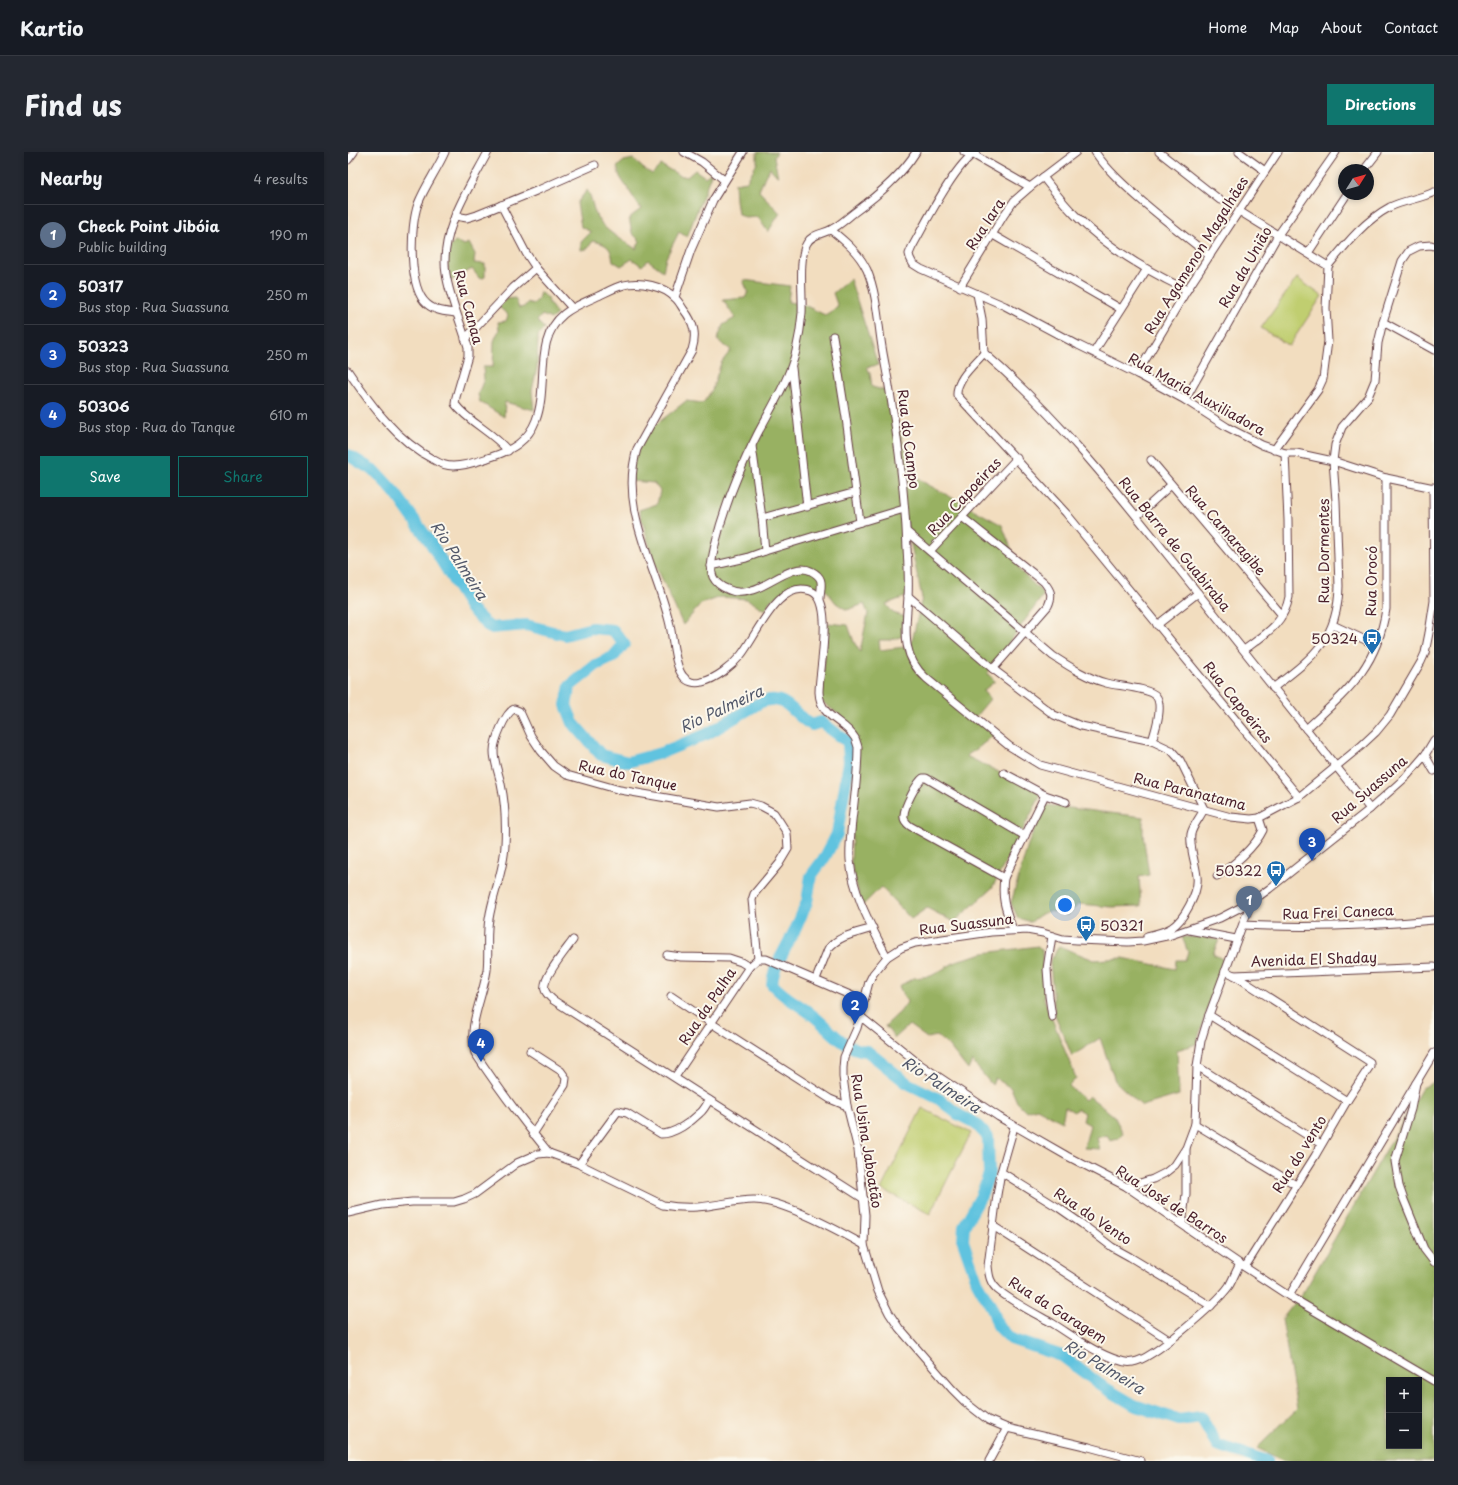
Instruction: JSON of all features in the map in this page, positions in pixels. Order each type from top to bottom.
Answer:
[{"type":"street","points":[[348,159],[354,152]]},
{"type":"street","points":[[445,152],[418,204],[414,223],[413,266],[419,295],[427,304],[434,309],[456,314]]},
{"type":"street","name":"Rua Canaa","points":[[488,152],[455,216],[446,247],[444,260],[448,288],[466,339],[468,356],[455,404],[478,425],[497,438],[508,451]]},
{"type":"street","points":[[684,152],[702,162],[724,180]]},
{"type":"street","points":[[675,297],[691,250],[713,200],[742,152]]},
{"type":"street","points":[[887,958],[864,910],[856,889],[850,861],[850,842],[858,746],[855,738],[825,710],[819,693],[824,628],[823,606],[820,598],[821,579],[808,569],[799,569],[789,572],[765,586],[740,592],[722,587],[713,578],[711,566],[722,521],[733,487],[752,444],[792,368],[800,335],[802,312],[802,256],[809,239],[831,230],[872,200],[905,169],[916,152]]},
{"type":"street","name":"Rua Iara","points":[[960,286],[1014,201],[1076,152]]},
{"type":"street","points":[[1095,152],[1101,162],[1118,180],[1210,256]]},
{"type":"street","points":[[1159,152],[1220,200]]},
{"type":"street","points":[[1239,152],[1265,171]]},
{"type":"street","name":"Rua Agamenon Magalhães","points":[[1137,374],[1187,290],[1278,152]]},
{"type":"street","name":"Rua da União","points":[[1185,400],[1278,235],[1336,152]]},
{"type":"street","points":[[1369,164],[1378,152]]},
{"type":"street","points":[[971,153],[1030,187]]},
{"type":"street","name":"Rua Maria Auxiliadora","points":[[971,153],[952,179],[909,254],[914,264],[921,269],[1005,306],[1137,374],[1185,400],[1227,427],[1262,445],[1285,453],[1296,453],[1333,461],[1386,478],[1433,488]]},
{"type":"street","points":[[455,216],[467,218],[594,165]]},
{"type":"street","points":[[1043,177],[1074,214],[1091,230],[1121,253],[1147,269],[1187,290]]},
{"type":"street","points":[[1274,450],[1318,390],[1323,379],[1328,341],[1326,308],[1328,266],[1345,245],[1369,221],[1391,207],[1434,192]]},
{"type":"street","points":[[1308,253],[1344,200]]},
{"type":"street","points":[[501,205],[526,253],[536,268],[572,308]]},
{"type":"street","points":[[1239,211],[1328,266]]},
{"type":"street","name":"Rua do Campo","points":[[831,230],[852,247],[867,270],[879,323],[896,432],[904,509],[908,596],[906,635],[909,654],[914,666]]},
{"type":"street","points":[[993,235],[1121,309]]},
{"type":"street","name":"Rua Dormentes","points":[[1273,688],[1313,655],[1323,643],[1333,624],[1338,600],[1336,501],[1333,461],[1335,444],[1342,427],[1368,397],[1375,380],[1378,343],[1402,261],[1409,251],[1419,246],[1434,246]]},
{"type":"street","points":[[466,339],[513,288],[536,268]]},
{"type":"street","points":[[1094,352],[1147,269]]},
{"type":"street","points":[[348,371],[369,401],[399,435],[424,455],[440,464],[452,466],[462,465],[508,451],[527,437],[536,419],[539,408],[548,339],[553,326],[562,316],[572,308],[624,285],[651,285],[662,290],[675,297],[688,315],[694,330],[695,339],[692,350],[637,449],[633,463],[632,481],[637,522],[669,620],[676,660],[682,676],[688,681],[701,683],[717,676],[740,657],[770,612],[782,598],[791,591],[805,589],[813,592],[820,598]]},
{"type":"street","points":[[977,294],[982,319],[984,353]]},
{"type":"street","points":[[1383,322],[1434,350]]},
{"type":"street","points":[[833,336],[860,522]]},
{"type":"street","name":"Rua Capoeiras","points":[[984,353],[968,370],[957,388],[957,395],[1017,458],[1066,513],[1299,797]]},
{"type":"street","name":"Rua Barra de Guabiraba","points":[[984,353],[1012,378],[1056,423],[1137,516],[1370,809]]},
{"type":"street","points":[[792,368],[807,507]]},
{"type":"street","points":[[752,444],[765,551]]},
{"type":"street","points":[[1244,650],[1271,630],[1286,609],[1289,597],[1285,453]]},
{"type":"street","name":"Rua Capoeiras","points":[[930,551],[1017,458]]},
{"type":"street","name":"Rua Camaragibe","points":[[1151,460],[1282,615]]},
{"type":"street","name":"Rua Orocó","points":[[1306,729],[1352,686],[1367,664],[1383,626],[1386,609],[1386,478]]},
{"type":"street","points":[[1137,516],[1171,484]]},
{"type":"street","name":"Rua Paranatama","points":[[914,666],[926,678],[1009,746],[1040,765],[1231,817],[1251,819],[1259,818],[1299,797],[1336,767],[1385,722],[1421,662],[1425,653],[1434,601],[1433,488]]},
{"type":"street","points":[[762,518],[807,507],[856,492]]},
{"type":"street","points":[[711,566],[746,558],[904,509]]},
{"type":"street","points":[[962,518],[1044,582],[1052,593],[1052,598],[1048,606],[994,668]]},
{"type":"street","points":[[906,532],[1053,656],[1073,669],[1105,683],[1142,690],[1153,693],[1157,696],[1160,707],[1152,742]]},
{"type":"street","points":[[1157,624],[1198,593]]},
{"type":"street","points":[[908,596],[994,668],[1054,715],[1081,726],[1152,742],[1171,750],[1180,760],[1204,809],[1191,835],[1197,885],[1193,897],[1185,912],[1170,929],[1128,942]]},
{"type":"street","points":[[1333,624],[1376,645]]},
{"type":"street","name":"Rua do Tanque","points":[[549,1153],[523,1122],[490,1076],[475,1054],[473,1047],[474,1021],[487,971],[489,920],[495,889],[504,864],[506,843],[503,799],[494,752],[500,729],[511,710],[516,709],[521,714],[535,743],[547,759],[567,775],[620,790],[719,807],[750,803],[761,806],[774,814],[787,834],[788,849],[779,864],[754,894],[752,900],[758,959]]},
{"type":"street","name":"Rua Suassuna","points":[[849,1048],[860,1016],[869,982],[873,974],[887,958],[902,948],[915,943],[1013,930],[1027,930],[1063,939],[1128,942],[1143,941],[1188,930],[1220,918],[1251,902],[1269,889],[1370,809],[1406,777],[1425,755],[1434,740]]},
{"type":"street","name":"Rua Suassuna","points":[[1425,755],[1434,771]]},
{"type":"street","points":[[1004,773],[1045,796],[1066,802]]},
{"type":"street","points":[[1004,878],[910,826],[906,822],[904,814],[905,809],[919,781],[923,778],[933,782],[1025,836]]},
{"type":"street","points":[[1013,930],[1003,900],[1002,890],[1004,878],[1045,796]]},
{"type":"street","points":[[1217,876],[1258,840],[1263,830],[1259,818]]},
{"type":"street","points":[[1127,1187],[1153,1179],[1165,1173],[1175,1165],[1186,1148],[1195,1124],[1197,1066],[1201,1041],[1236,939],[1243,925],[1251,902]]},
{"type":"street","name":"Rua Frei Caneca","points":[[1243,925],[1326,927],[1434,920]]},
{"type":"street","points":[[816,979],[831,945],[841,938],[873,928]]},
{"type":"street","points":[[1188,930],[1236,939]]},
{"type":"street","points":[[1052,936],[1047,969],[1048,996],[1052,1017]]},
{"type":"street","points":[[573,940],[544,984],[546,994],[553,1000],[864,1199]]},
{"type":"street","points":[[667,955],[681,957],[729,958],[750,967]]},
{"type":"street","points":[[758,959],[766,959],[816,979],[864,1001]]},
{"type":"street","name":"Rua da Palha","points":[[675,1077],[750,967],[758,959]]},
{"type":"street","name":"Avenida El Shaday","points":[[1234,975],[1434,967]]},
{"type":"street","points":[[1226,971],[1234,975]]},
{"type":"street","name":"Rua do vento","points":[[1234,975],[1364,1056],[1370,1062],[1370,1066],[1296,1185],[1242,1266]]},
{"type":"street","points":[[671,996],[830,1099],[847,1106]]},
{"type":"street","points":[[1209,1015],[1347,1101]]},
{"type":"street","name":"Rua José de Barros","points":[[860,1016],[918,1063],[1014,1126],[1067,1156],[1127,1187],[1242,1266],[1434,1381]]},
{"type":"street","name":"Rua Usina Jaboatão","points":[[849,1048],[844,1057],[843,1068],[847,1106],[858,1150],[864,1199],[864,1245],[878,1291],[899,1328],[965,1402],[988,1420],[1007,1428],[1141,1461]]},
{"type":"street","points":[[530,1051],[561,1071],[566,1078],[565,1085],[534,1134]]},
{"type":"street","points":[[1290,1296],[1434,1053]]},
{"type":"street","points":[[1197,1066],[1321,1144]]},
{"type":"street","points":[[1416,1083],[1411,1109],[1395,1161],[1399,1186],[1404,1200],[1424,1249],[1434,1262]]},
{"type":"street","points":[[580,1164],[618,1111],[628,1113],[663,1134],[691,1122],[703,1111],[709,1100]]},
{"type":"street","name":"Rua do Vento","points":[[1195,1124],[1296,1185]]},
{"type":"street","name":"Rua da Garagem","points":[[1014,1126],[1001,1172],[993,1226],[988,1266],[991,1282],[998,1289],[1101,1352],[1127,1363],[1143,1359],[1169,1340]]},
{"type":"street","points":[[1182,1224],[1186,1194],[1186,1148]]},
{"type":"street","points":[[348,1213],[382,1205],[412,1202],[454,1202],[475,1194],[517,1163],[538,1154],[549,1153],[580,1164],[663,1205],[696,1207],[754,1200],[766,1202],[797,1212],[864,1245]]},
{"type":"street","name":"Rua do Vento","points":[[1001,1172],[1059,1208],[1112,1247],[1153,1270],[1211,1306]]},
{"type":"street","points":[[993,1226],[1169,1340],[1211,1306],[1242,1266]]},
{"type":"street","points":[[989,1461],[1007,1428]]},
{"type":"green space","points":[[757,152],[777,152],[774,157],[778,177],[770,168],[759,191],[780,213],[768,232],[758,217],[746,218],[738,214],[736,200],[735,183],[747,181],[757,163]]},
{"type":"green space","points":[[633,159],[652,174],[661,165],[679,175],[687,177],[695,170],[705,177],[712,172],[687,237],[679,232],[666,258],[663,271],[648,260],[642,266],[632,259],[621,266],[613,261],[608,247],[598,242],[593,241],[587,249],[581,250],[581,242],[591,232],[581,227],[577,203],[587,190],[595,214],[604,227],[636,249],[640,241],[632,233],[629,218],[641,209],[620,177],[617,167],[624,161]]},
{"type":"green space","points":[[455,241],[464,245],[469,243],[475,254],[474,263],[485,264],[485,277],[480,279],[472,269],[450,281],[448,253],[449,248]]},
{"type":"green space","points":[[1297,278],[1322,296],[1289,346],[1261,328]]},
{"type":"green space","points":[[850,279],[878,365],[867,367],[870,373],[872,387],[887,391],[914,477],[1002,525],[1020,571],[1044,594],[987,673],[995,681],[983,691],[990,699],[975,717],[995,734],[966,756],[1042,793],[992,888],[954,922],[927,908],[911,919],[881,887],[862,906],[851,864],[855,738],[838,714],[821,701],[828,623],[848,625],[854,642],[860,652],[868,613],[864,604],[847,610],[836,603],[826,590],[799,584],[770,601],[765,610],[747,599],[721,597],[701,604],[683,625],[654,561],[639,510],[657,504],[660,491],[654,483],[632,481],[633,463],[645,433],[686,401],[703,403],[712,390],[721,363],[731,350],[717,340],[723,325],[735,318],[723,300],[745,298],[748,292],[743,280],[790,286],[788,302],[802,304],[825,315],[838,307],[833,293]],"holes":[[[905,516],[922,598],[909,654],[904,647],[880,650],[879,640],[890,640],[907,635],[906,617],[893,613],[886,604],[908,596]]]},
{"type":"green space","points":[[540,292],[548,298],[549,303],[557,314],[551,319],[542,315],[537,321],[544,328],[538,336],[537,367],[532,391],[534,410],[505,402],[504,417],[480,402],[478,394],[484,379],[483,367],[493,367],[494,341],[499,330],[498,322],[506,321],[508,315],[499,307],[506,299],[515,298],[519,308],[524,307],[528,302],[533,305],[538,299]]},
{"type":"green space","points":[[1045,805],[1143,817],[1143,834],[1149,875],[1139,877],[1141,906],[1112,907],[1079,904],[1067,915],[1056,912],[1048,912],[1031,922],[1018,918],[1011,903],[1029,842]]},
{"type":"green space","points":[[1182,937],[1206,937],[1219,940],[1213,954],[1224,960],[1196,1044],[1177,1050],[1179,1095],[1142,1106],[1115,1081],[1100,1038],[1072,1056],[1055,1015],[1050,962],[1059,946],[1094,960],[1123,958],[1175,969],[1176,960],[1185,960],[1188,952]]},
{"type":"green space","points":[[1038,946],[1042,950],[1044,999],[1076,1078],[1069,1086],[1085,1100],[1089,1096],[1114,1116],[1123,1133],[1118,1139],[1110,1141],[1107,1135],[1097,1138],[1100,1149],[1084,1148],[1090,1125],[1083,1121],[1085,1113],[1077,1109],[1074,1112],[1065,1107],[1062,1122],[1037,1108],[1026,1111],[1017,1102],[1011,1088],[995,1078],[992,1085],[972,1061],[968,1070],[949,1046],[937,1036],[927,1038],[909,1025],[895,1038],[885,1026],[900,1012],[908,1001],[903,995],[899,986],[914,978],[931,976],[959,960],[984,953]]},
{"type":"green space","points":[[1434,1082],[1434,1461],[1284,1461],[1257,1448],[1297,1409],[1282,1319],[1305,1290],[1422,1088]]},
{"type":"green space","points":[[922,1108],[971,1133],[930,1214],[881,1189]]},
{"type":"waterway","name":"Rio Palmeira","points":[[348,455],[376,472],[396,494],[430,542],[471,609],[490,628],[526,625],[565,635],[592,628],[613,630],[624,644],[613,657],[596,665],[570,686],[566,705],[573,723],[601,755],[628,762],[661,753],[707,734],[761,702],[770,700],[783,702],[812,725],[821,722],[848,742],[849,762],[837,834],[825,857],[811,876],[807,902],[796,928],[776,966],[772,984],[786,997],[818,1019],[843,1042],[858,1050],[867,1051],[907,1083],[939,1099],[959,1115],[975,1123],[988,1137],[989,1174],[981,1196],[964,1226],[963,1241],[978,1284],[992,1308],[998,1326],[1011,1339],[1062,1356],[1102,1386],[1134,1405],[1179,1420],[1201,1417],[1217,1445],[1267,1461]]},
{"type":"place","name":"50324","points":[[1372,655]]},
{"type":"place","name":"50323","points":[[1312,861]]},
{"type":"place","name":"50322","points":[[1276,887]]},
{"type":"place","name":"Check Point Jibóia","points":[[1249,919]]},
{"type":"place","name":"50321","points":[[1086,942]]},
{"type":"place","name":"50317","points":[[855,1024]]},
{"type":"place","name":"50306","points":[[481,1062]]}]
